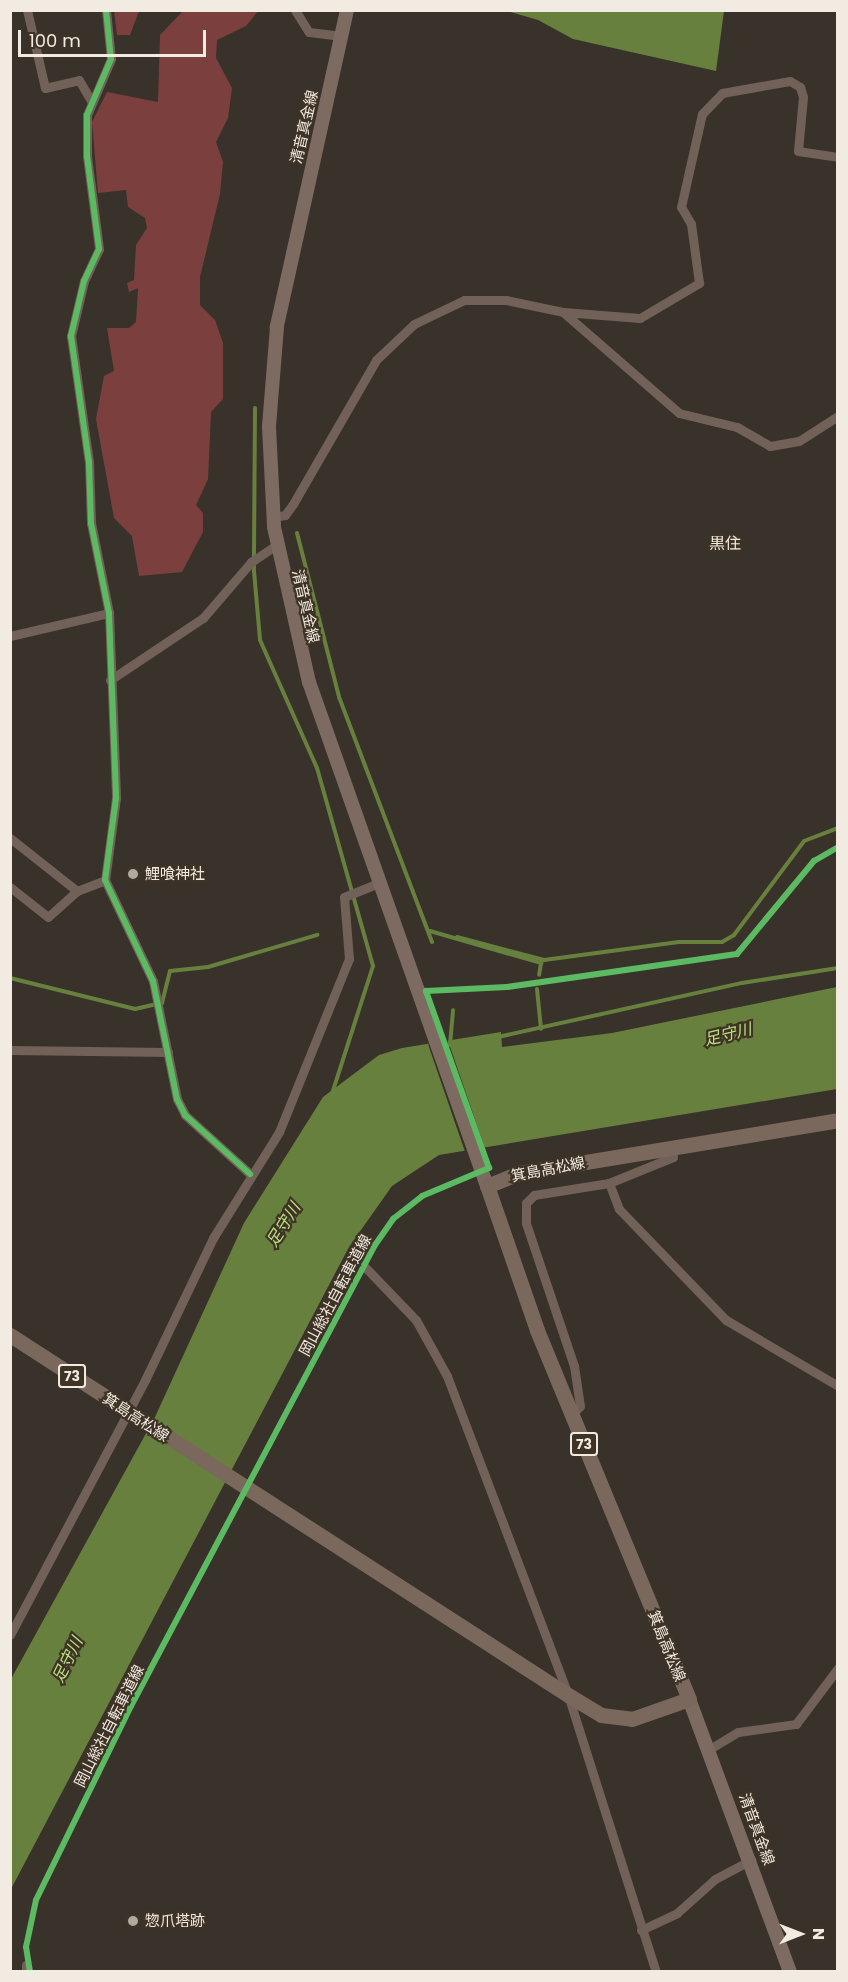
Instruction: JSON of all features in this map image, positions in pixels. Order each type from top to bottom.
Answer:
[{"type":"main road","name":"清音真金線","points":[[347,10],[277,327],[269,427],[276,545],[299,649],[379,883],[487,1186]]},
{"type":"main road","name":"箕島高松線","points":[[10,1335],[568,1695],[618,1719],[689,1699],[572,1414],[487,1186],[519,1173],[837,1120]]},
{"type":"main road","name":"清音真金線","points":[[689,1699],[752,1860],[790,1971]]},
{"type":"street","points":[[27,10],[45,88],[79,80],[91,101]]},
{"type":"street","points":[[106,10],[111,59],[91,101],[87,156],[99,249],[84,281],[71,336],[89,462],[91,523],[109,613],[116,798],[105,880],[153,981],[168,1052],[170,1078],[185,1115],[250,1174]]},
{"type":"street","points":[[295,10],[309,32],[342,36]]},
{"type":"street","points":[[273,518],[285,515],[293,504],[376,360],[414,324],[447,305],[482,298],[563,312],[640,318],[699,283],[690,224],[681,207],[702,114],[722,93],[790,81],[801,87],[803,97],[798,151],[837,157]]},
{"type":"street","points":[[563,312],[663,402],[694,420],[737,427],[770,446],[786,447],[837,416]]},
{"type":"street","points":[[110,680],[203,618],[251,562],[276,545]]},
{"type":"street","points":[[10,636],[109,613]]},
{"type":"street","points":[[10,838],[77,891]]},
{"type":"street","points":[[10,887],[48,916],[77,891],[105,880]]},
{"type":"street","points":[[11,1633],[130,1414],[250,1174],[279,1132],[349,959],[343,905],[349,894],[379,883]]},
{"type":"street","points":[[10,1050],[168,1052]]},
{"type":"street","points":[[572,1414],[580,1406],[574,1366],[524,1212],[534,1195],[609,1184],[673,1156],[670,1148]]},
{"type":"street","points":[[609,1184],[619,1209],[726,1320],[837,1386]]},
{"type":"street","points":[[364,1266],[416,1320],[447,1376],[568,1695],[641,1930],[656,1971]]},
{"type":"street","points":[[708,1750],[738,1732],[796,1724],[837,1668]]},
{"type":"street","points":[[641,1930],[677,1913],[715,1879],[752,1860]]},
{"type":"shaded area","points":[[114,11],[139,11],[130,35],[117,35]]},
{"type":"shaded area","points":[[183,11],[258,11],[246,26],[217,40],[216,58],[232,88],[228,118],[216,142],[223,162],[220,194],[200,277],[200,305],[215,320],[223,343],[223,399],[211,412],[208,479],[196,505],[203,513],[203,532],[182,572],[139,576],[132,536],[114,518],[96,419],[104,376],[114,371],[107,328],[129,328],[136,322],[138,288],[129,292],[127,283],[134,280],[136,245],[147,228],[145,218],[128,207],[126,190],[98,193],[92,122],[107,92],[158,102],[160,35]]},
{"type":"water","points":[[507,11],[724,11],[716,71],[573,39],[538,20]]},
{"type":"water","name":"足守川","points":[[837,987],[837,1089],[439,1155],[392,1186],[349,1247],[11,1889],[11,1679],[155,1417],[244,1223],[323,1097],[379,1055],[402,1048],[501,1032],[502,1047],[612,1033]]},
{"type":"pier","points":[[447,1038],[486,1151],[467,1157],[428,1045]]},
{"type":"waterway","points":[[255,408],[254,571],[260,640],[317,768],[373,966],[332,1094]]},
{"type":"waterway","points":[[297,533],[339,697],[432,942]]},
{"type":"waterway","points":[[457,937],[544,960],[679,942],[722,942],[734,935],[804,841],[838,828]]},
{"type":"waterway","points":[[430,931],[541,963],[539,975]]},
{"type":"waterway","points":[[10,978],[135,1009],[162,1003],[170,971],[208,967],[317,935]]},
{"type":"waterway","points":[[498,1037],[742,983],[838,968]]},
{"type":"waterway","points":[[537,989],[541,1029]]},
{"type":"waterway","points":[[450,1045],[453,1010]]},
{"type":"cycle path","points":[[106,10],[111,59],[87,115],[87,156],[99,249],[84,281],[71,336],[89,462],[91,523],[109,613],[116,798],[105,880],[153,981],[177,1099],[185,1115],[250,1174]]},
{"type":"cycle path","name":"岡山総社自転車道線","points":[[30,1972],[26,1947],[36,1900],[131,1706],[375,1245],[393,1219],[422,1196],[489,1168],[426,991],[507,987],[737,954],[814,861],[838,847]]},
{"type":"place","name":"鯉喰神社","points":[[133,874]]},
{"type":"place","name":"惣爪塔跡","points":[[133,1921]]},
{"type":"district","name":"黒住","points":[[725,544]]}]
